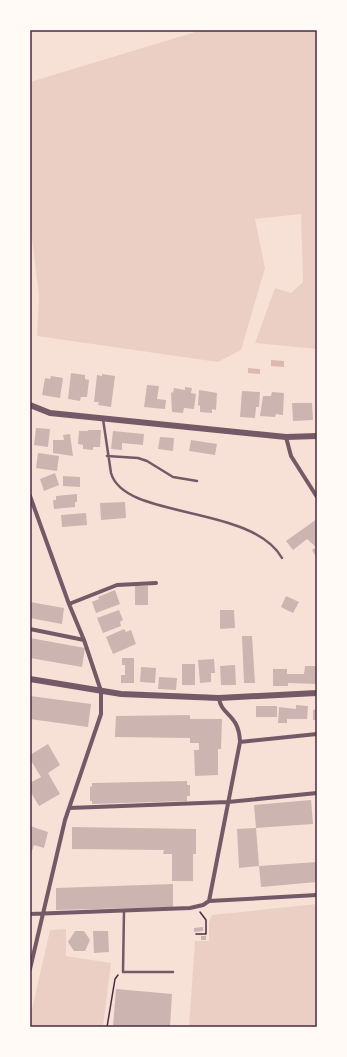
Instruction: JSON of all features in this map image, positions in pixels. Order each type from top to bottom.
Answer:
[{"type":"street","points":[[30,405],[50,413],[286,437],[317,436]]},
{"type":"street","points":[[286,437],[291,456],[317,497]]},
{"type":"street","points":[[30,496],[69,604],[84,640],[101,691],[101,714],[69,808],[30,969]]},
{"type":"street","points":[[69,604],[117,585],[156,583]]},
{"type":"street","points":[[30,629],[84,640]]},
{"type":"street","points":[[30,680],[121,694],[219,698],[317,693]]},
{"type":"street","points":[[209,901],[240,742],[238,724],[220,706],[219,698]]},
{"type":"street","points":[[240,742],[317,734]]},
{"type":"street","points":[[69,808],[228,802],[317,793]]},
{"type":"street","points":[[30,914],[42,915],[196,907],[209,901],[317,895]]},
{"type":"lane","points":[[102,418],[107,456],[113,480],[125,493],[156,504],[231,523],[264,539],[278,551],[282,558]]},
{"type":"lane","points":[[107,456],[138,458],[147,461],[173,477],[197,481]]},
{"type":"lane","points":[[124,911],[125,955],[123,972],[173,972]]},
{"type":"path","points":[[196,907],[206,920],[206,934],[196,934]]},
{"type":"path","points":[[107,1027],[115,979],[123,972]]},
{"type":"shaded area","points":[[202,30],[317,30],[317,349],[255,343],[275,288],[291,293],[303,282],[301,214],[255,219],[265,268],[241,350],[218,362],[37,336],[39,295],[30,222],[30,82]]},
{"type":"shaded area","points":[[271,360],[284,361],[284,367],[271,366]]},
{"type":"shaded area","points":[[248,368],[260,369],[260,374],[248,373]]},
{"type":"shaded area","points":[[317,904],[317,1027],[189,1027],[195,941],[209,941],[209,922],[212,915]]},
{"type":"shaded area","points":[[66,929],[66,956],[111,963],[103,1027],[30,1027],[30,1018],[50,930]]},
{"type":"building","points":[[71,373],[85,375],[85,379],[89,380],[87,397],[81,397],[80,401],[68,399]]},
{"type":"building","points":[[102,374],[115,376],[111,407],[98,405],[99,402],[94,402],[97,375],[102,376]]},
{"type":"building","points":[[51,376],[63,378],[60,398],[42,395],[45,378],[50,379]]},
{"type":"building","points":[[147,385],[159,386],[157,399],[166,400],[165,409],[144,407]]},
{"type":"building","points":[[185,387],[192,388],[191,393],[196,394],[194,409],[184,408],[183,413],[172,412],[171,392],[173,393],[174,388],[185,390]]},
{"type":"building","points":[[199,390],[217,393],[216,410],[212,409],[212,413],[200,412],[200,406],[198,405]]},
{"type":"building","points":[[242,391],[260,392],[259,407],[256,407],[255,418],[240,417]]},
{"type":"building","points":[[272,392],[284,393],[283,415],[276,414],[275,417],[260,416],[263,396],[271,396]]},
{"type":"building","points":[[292,403],[312,403],[313,420],[293,421]]},
{"type":"building","points":[[36,428],[50,429],[48,447],[34,445]]},
{"type":"building","points":[[101,430],[100,447],[93,447],[93,450],[83,449],[83,445],[78,444],[79,431]]},
{"type":"building","points":[[113,431],[144,434],[143,445],[122,443],[122,450],[111,449]]},
{"type":"building","points":[[70,434],[73,456],[53,453],[53,440],[64,440],[63,435]]},
{"type":"building","points":[[160,437],[174,438],[173,451],[158,449]]},
{"type":"building","points":[[191,440],[217,444],[215,455],[189,451]]},
{"type":"building","points":[[38,453],[59,456],[57,471],[36,468]]},
{"type":"building","points":[[55,473],[59,485],[44,491],[40,479]]},
{"type":"building","points":[[63,476],[80,477],[80,487],[63,486]]},
{"type":"building","points":[[77,494],[77,502],[75,502],[75,507],[54,509],[53,500],[56,500],[56,496]]},
{"type":"building","points":[[125,502],[126,518],[101,520],[100,503]]},
{"type":"building","points":[[86,513],[87,525],[62,527],[61,515]]},
{"type":"building","points":[[317,519],[317,556],[316,557],[312,550],[316,547],[307,539],[293,550],[286,541]]},
{"type":"building","points":[[135,586],[148,586],[148,605],[135,605]]},
{"type":"building","points":[[115,590],[120,604],[96,613],[92,602],[99,599],[98,597]]},
{"type":"building","points":[[286,596],[299,602],[293,613],[281,607]]},
{"type":"building","points":[[30,602],[64,608],[62,624],[30,618]]},
{"type":"building","points":[[119,610],[123,620],[120,622],[121,626],[103,633],[97,618]]},
{"type":"building","points":[[220,610],[234,610],[235,628],[220,629]]},
{"type":"building","points":[[124,629],[126,632],[131,630],[136,644],[113,654],[106,637]]},
{"type":"building","points":[[242,636],[252,636],[255,683],[244,683]]},
{"type":"building","points":[[30,638],[85,648],[82,667],[30,658]]},
{"type":"building","points":[[122,658],[134,658],[134,683],[121,683],[121,675],[125,675],[125,665],[122,665]]},
{"type":"building","points":[[214,659],[215,673],[211,673],[211,682],[200,683],[198,660]]},
{"type":"building","points":[[182,664],[195,664],[195,685],[182,685]]},
{"type":"building","points":[[235,665],[236,685],[221,685],[220,666]]},
{"type":"building","points":[[305,666],[317,666],[317,684],[288,683],[288,686],[273,686],[273,669],[287,669],[287,674],[304,674]]},
{"type":"building","points":[[141,667],[156,668],[155,683],[140,682]]},
{"type":"building","points":[[159,677],[177,678],[176,690],[158,689]]},
{"type":"building","points":[[30,696],[91,704],[88,727],[30,719]]},
{"type":"building","points":[[296,705],[308,706],[307,719],[287,719],[287,723],[278,723],[279,707],[296,709]]},
{"type":"building","points":[[256,706],[277,706],[277,717],[256,717]]},
{"type":"building","points":[[317,709],[317,720],[313,720],[313,710]]},
{"type":"building","points":[[190,715],[190,719],[222,719],[221,749],[218,749],[218,775],[195,776],[194,750],[199,750],[199,743],[190,743],[190,738],[115,737],[116,716]]},
{"type":"building","points":[[48,744],[60,765],[48,773],[60,794],[39,806],[30,791],[30,783],[41,777],[30,759],[30,755]]},
{"type":"building","points":[[187,781],[187,785],[190,785],[190,796],[187,796],[187,801],[92,804],[92,801],[90,801],[90,787],[92,786],[92,783]]},
{"type":"building","points":[[311,800],[313,824],[256,828],[254,805]]},
{"type":"building","points":[[30,826],[48,832],[44,848],[34,845],[30,857]]},
{"type":"building","points":[[72,827],[196,829],[196,854],[193,854],[193,881],[172,881],[172,854],[163,854],[164,850],[72,849]]},
{"type":"building","points":[[256,828],[259,866],[239,868],[237,829]]},
{"type":"building","points":[[317,862],[317,882],[261,887],[259,866]]},
{"type":"building","points":[[173,884],[173,907],[56,910],[56,888]]},
{"type":"building","points":[[203,927],[203,931],[194,932],[194,928]]},
{"type":"building","points":[[75,931],[84,931],[90,940],[85,951],[74,951],[68,942]]},
{"type":"building","points":[[93,931],[108,931],[109,952],[94,953]]},
{"type":"building","points":[[201,936],[206,936],[206,940],[201,940]]},
{"type":"building","points":[[116,989],[172,994],[170,1027],[113,1027]]}]
